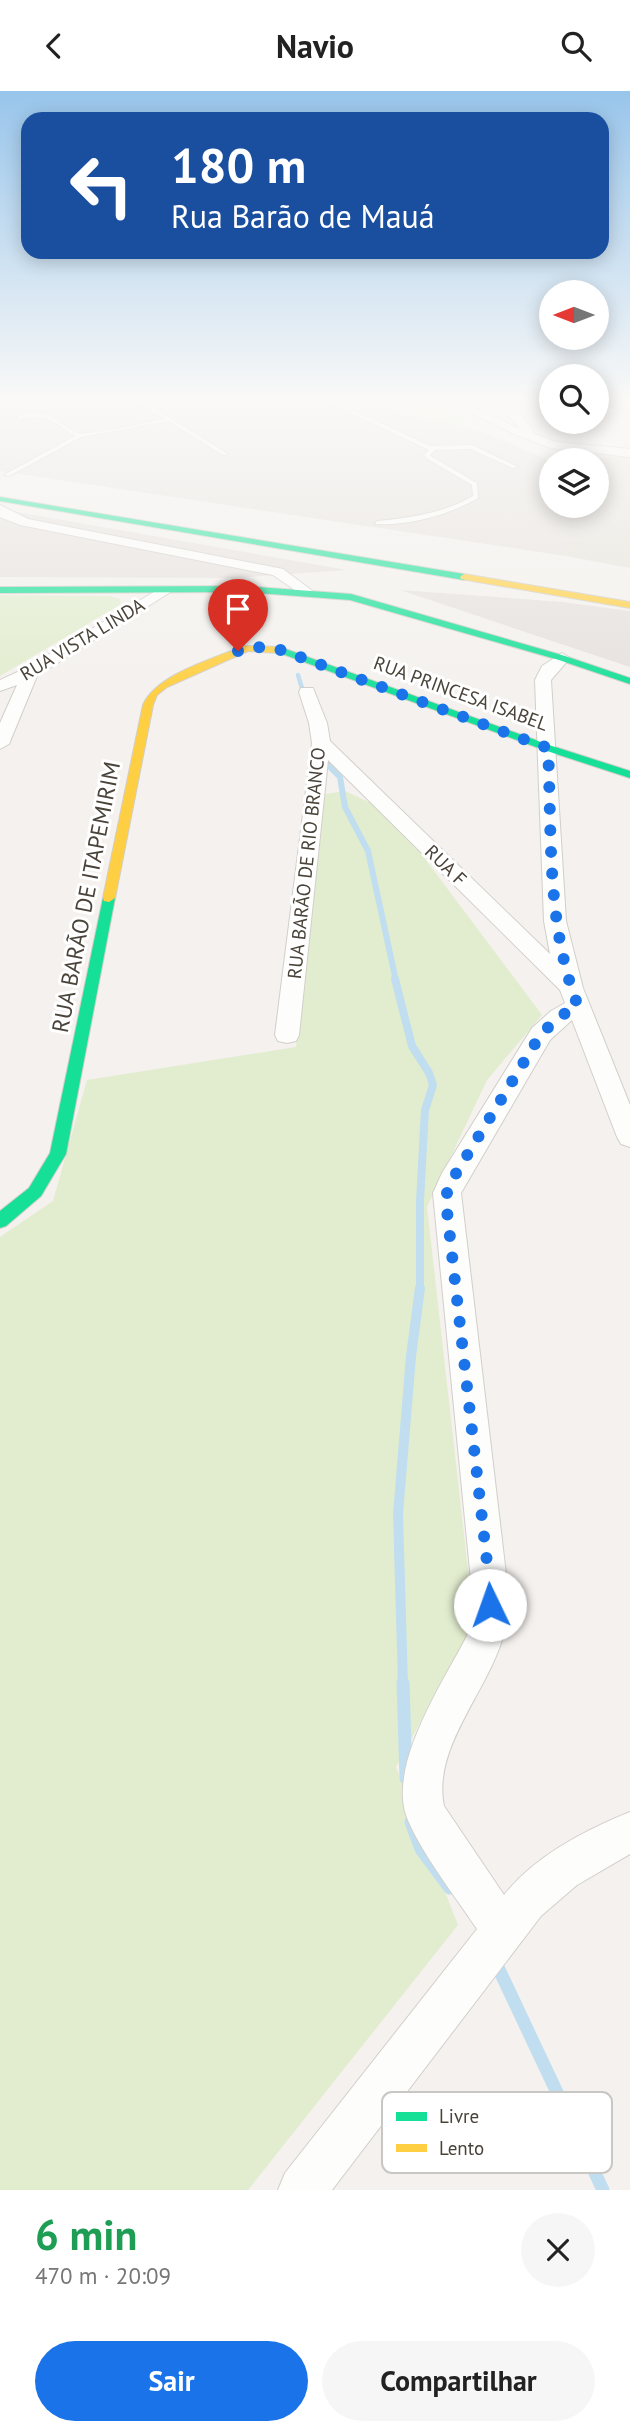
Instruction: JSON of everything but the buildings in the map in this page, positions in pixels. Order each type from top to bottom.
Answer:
[{"type":"main road","points":[[61,500],[630,604]]},
{"type":"main road","points":[[72,500],[92,503]]},
{"type":"main road","points":[[72,500],[630,592]]},
{"type":"main road","points":[[0,590],[307,592],[380,603],[562,657],[630,681]]},
{"type":"main road","name":"RUA BARÃO DE ITAPEMIRIM","points":[[0,1221],[18,1210],[43,1186],[58,1154],[148,705],[153,694],[174,679],[238,651],[257,647],[278,649]]},
{"type":"main road","name":"RUA PRINCESA ISABEL","points":[[278,649],[548,748],[630,775]]},
{"type":"street","points":[[4,500],[1,513],[8,517],[278,572],[307,592]]},
{"type":"street","name":"RUA VISTA LINDA","points":[[0,686],[30,673],[164,590]]},
{"type":"street","points":[[562,657],[548,670],[543,680],[555,921],[575,997],[630,1137]]},
{"type":"street","points":[[0,744],[30,673]]},
{"type":"street","name":"RUA BARÃO DE RIO BRANCO","points":[[287,1035],[321,743],[318,723],[307,692]]},
{"type":"street","name":"RUA F","points":[[321,743],[575,997]]},
{"type":"street","points":[[503,1932],[426,1815],[421,1797],[420,1777],[426,1759],[484,1640],[489,1619],[490,1591],[447,1193],[452,1180],[541,1034],[575,997]]},
{"type":"street","points":[[302,2190],[526,1901],[548,1879],[576,1859],[630,1832]]},
{"type":"lane","points":[[377,523],[465,505],[472,500]]},
{"type":"shaded area","points":[[193,500],[539,500],[539,518],[560,518],[566,556]]},
{"type":"shaded area","points":[[609,500],[630,500],[630,568],[566,556],[560,518],[609,518]]},
{"type":"shaded area","points":[[0,509],[347,570],[233,578],[0,577]]},
{"type":"shaded area","points":[[400,590],[563,602],[630,611],[630,667]]},
{"type":"green space","points":[[0,595],[110,596],[120,599],[121,604],[0,676]]},
{"type":"green space","points":[[345,791],[390,812],[542,1015],[487,1080],[427,1207],[474,1623],[396,1767],[458,1925],[248,2190],[0,2190],[0,1237],[53,1201],[87,1080],[296,1047],[320,795]]},
{"type":"waterway","points":[[298,675],[305,698]]},
{"type":"waterway","points":[[321,758],[340,777],[345,807],[368,851],[396,981]]},
{"type":"waterway","points":[[395,979],[412,1046],[429,1073],[433,1085],[425,1110],[420,1201],[420,1288]]},
{"type":"waterway","points":[[403,1685],[398,1514],[411,1356],[420,1288]]},
{"type":"waterway","points":[[403,1683],[406,1778]]},
{"type":"waterway","points":[[411,1822],[421,1849],[450,1888]]},
{"type":"waterway","points":[[495,1961],[557,2092]]},
{"type":"waterway","points":[[595,2173],[603,2190]]},
{"type":"traffic: fast","points":[[6,500],[464,577]]},
{"type":"traffic: fast","points":[[0,590],[245,589],[351,597],[562,658],[630,681]]},
{"type":"traffic: fast","points":[[280,650],[548,748],[630,775]]},
{"type":"traffic: fast","points":[[0,1221],[35,1192],[58,1154],[109,898]]},
{"type":"traffic: slow","points":[[464,577],[630,605]]},
{"type":"traffic: slow","points":[[109,898],[148,705],[153,694],[163,685],[247,648],[280,650]]},
{"type":"route","points":[[238,651],[266,647],[298,655],[548,748],[555,921],[561,953],[578,1006],[559,1017],[541,1034],[452,1180],[447,1193],[490,1605]]}]
